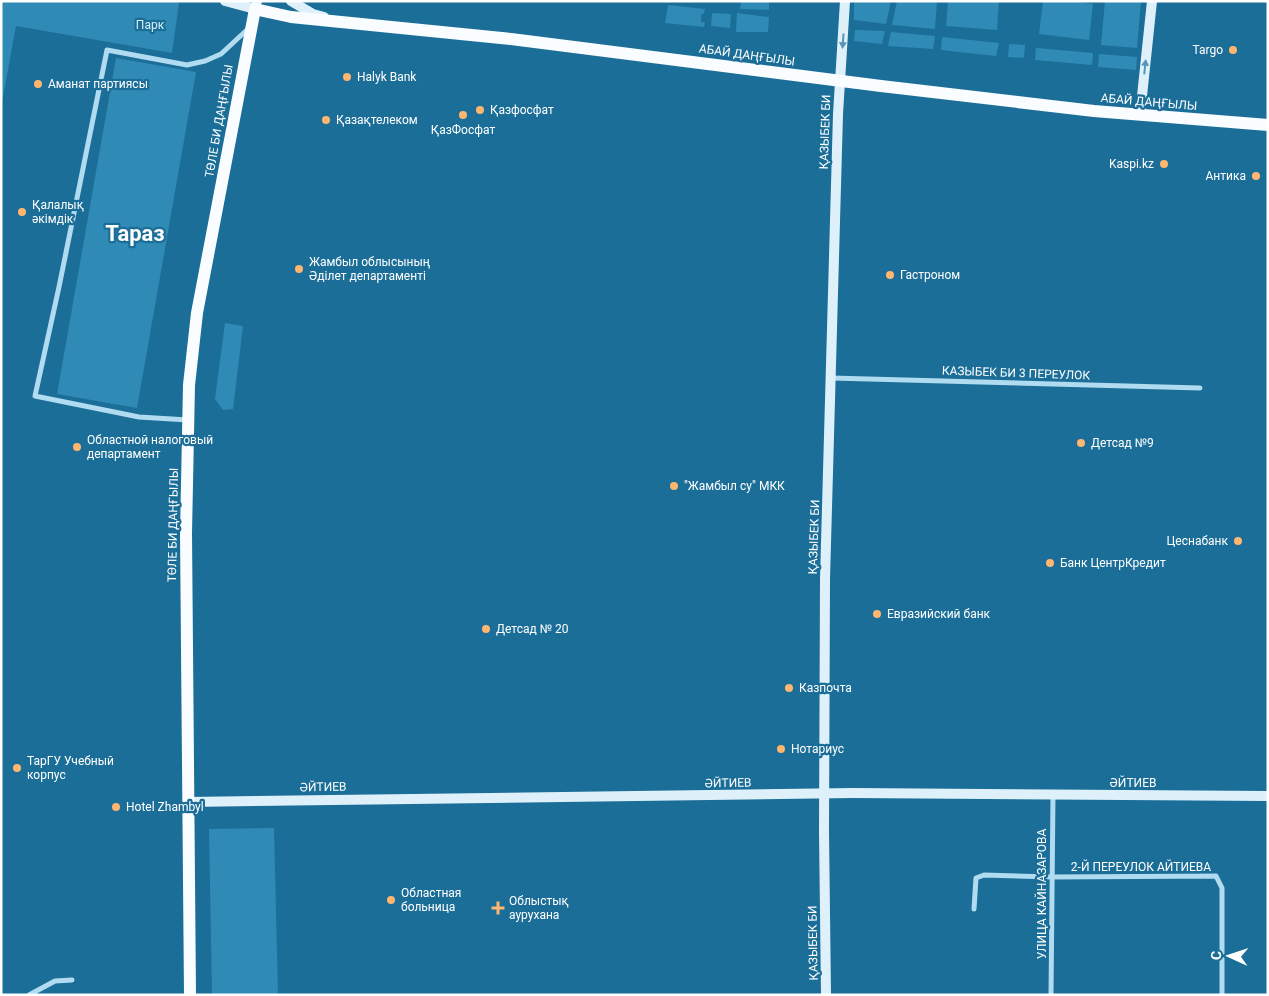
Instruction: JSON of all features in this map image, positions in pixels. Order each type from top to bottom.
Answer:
[{"type":"main road","name":"АБАЙ ДАҢҒЫЛЫ","points":[[256,5],[291,17],[511,39],[1140,116],[1268,125]]},
{"type":"main road","name":"ТӨЛЕ БИ ДАҢҒЫЛЫ","points":[[190,995],[186,533],[189,385],[197,313],[256,5]]},
{"type":"street","name":"АБАЙ ДАҢҒЫЛЫ","points":[[225,1],[256,5]]},
{"type":"street","points":[[291,1],[313,14],[337,21]]},
{"type":"street","name":"ҚАЗЫБЕК БИ","points":[[826,995],[824,794],[825,580],[838,114],[845,1]]},
{"type":"street","points":[[1140,116],[1152,1]]},
{"type":"street","points":[[189,420],[139,417],[35,396],[107,50],[187,65],[205,62],[220,54],[251,26]]},
{"type":"street","name":"КАЗЫБЕК БИ 3 ПЕРЕУЛОК","points":[[831,378],[1200,388]]},
{"type":"street","name":"ӘЙТИЕВ","points":[[188,802],[824,794],[1268,796]]},
{"type":"street","name":"УЛИЦА КАЙНАЗАРОВА","points":[[1051,995],[1052,794]]},
{"type":"street","name":"2-Й ПЕРЕУЛОК АЙТИЕВА","points":[[974,909],[976,878],[984,875],[1052,877],[1216,876],[1222,888],[1222,995]]},
{"type":"street","points":[[29,995],[55,981],[72,980]]},
{"type":"green space","name":"Парк","points":[[1,1],[176,1],[179,3],[172,53],[16,26],[1,108]]},
{"type":"green space","points":[[741,1],[769,1],[769,10],[740,9]]},
{"type":"green space","points":[[854,1],[891,1],[886,24],[854,20]]},
{"type":"green space","points":[[897,1],[937,1],[935,29],[892,25]]},
{"type":"green space","points":[[948,1],[999,1],[997,30],[946,26]]},
{"type":"green space","points":[[1043,1],[1069,1],[1093,4],[1089,40],[1039,34]]},
{"type":"green space","points":[[1105,1],[1141,1],[1137,48],[1101,45]]},
{"type":"green space","points":[[668,5],[705,9],[701,15],[701,22],[705,22],[704,27],[665,23]]},
{"type":"green space","points":[[712,13],[731,14],[730,28],[711,26]]},
{"type":"green space","points":[[737,13],[769,17],[768,32],[736,32]]},
{"type":"green space","points":[[855,30],[885,31],[882,44],[854,41]]},
{"type":"green space","points":[[891,32],[935,36],[933,49],[888,46]]},
{"type":"green space","points":[[942,37],[999,43],[996,56],[941,50]]},
{"type":"green space","points":[[1009,44],[1025,45],[1024,58],[1008,57]]},
{"type":"green space","points":[[1036,48],[1093,53],[1092,65],[1035,60]]},
{"type":"green space","points":[[1099,54],[1137,57],[1136,70],[1098,67]]},
{"type":"green space","points":[[116,58],[196,72],[137,408],[57,394]]},
{"type":"green space","points":[[225,323],[243,326],[233,409],[223,410],[215,399]]},
{"type":"green space","points":[[274,828],[278,995],[212,995],[209,829]]},
{"type":"place","name":"Targo","points":[[1233,50]]},
{"type":"place","name":"Halyk Bank","points":[[347,77]]},
{"type":"place","name":"Аманат партиясы","points":[[38,84]]},
{"type":"place","name":"Қазфосфат","points":[[480,110]]},
{"type":"place","name":"ҚазФосфат","points":[[463,115]]},
{"type":"place","name":"Қазақтелеком","points":[[326,120]]},
{"type":"place","name":"Kaspi.kz","points":[[1164,164]]},
{"type":"place","name":"Антика","points":[[1256,176]]},
{"type":"place","name":"Қалалық әкімдік","points":[[22,212]]},
{"type":"place","name":"Жамбыл облысының Әділет департаменті","points":[[299,269]]},
{"type":"place","name":"Гастроном","points":[[890,275]]},
{"type":"place","name":"Детсад №9","points":[[1081,443]]},
{"type":"place","name":"Областной налоговый департамент","points":[[77,447]]},
{"type":"place","name":"\"Жамбыл су\" МКК","points":[[674,486]]},
{"type":"place","name":"Цеснабанк","points":[[1238,541]]},
{"type":"place","name":"Банк ЦентрКредит","points":[[1050,563]]},
{"type":"place","name":"Евразийский банк","points":[[877,614]]},
{"type":"place","name":"Детсад № 20","points":[[486,629]]},
{"type":"place","name":"Казпочта","points":[[789,688]]},
{"type":"place","name":"Нотариус","points":[[781,749]]},
{"type":"place","name":"ТарГУ Учебный корпус","points":[[17,768]]},
{"type":"place","name":"Hotel Zhambyl","points":[[116,807]]},
{"type":"place","name":"Областная больница","points":[[391,900]]},
{"type":"place","name":"Облыстық аурухана","points":[[498,908]]},
{"type":"district","name":"Тараз","points":[[135,233]]}]
